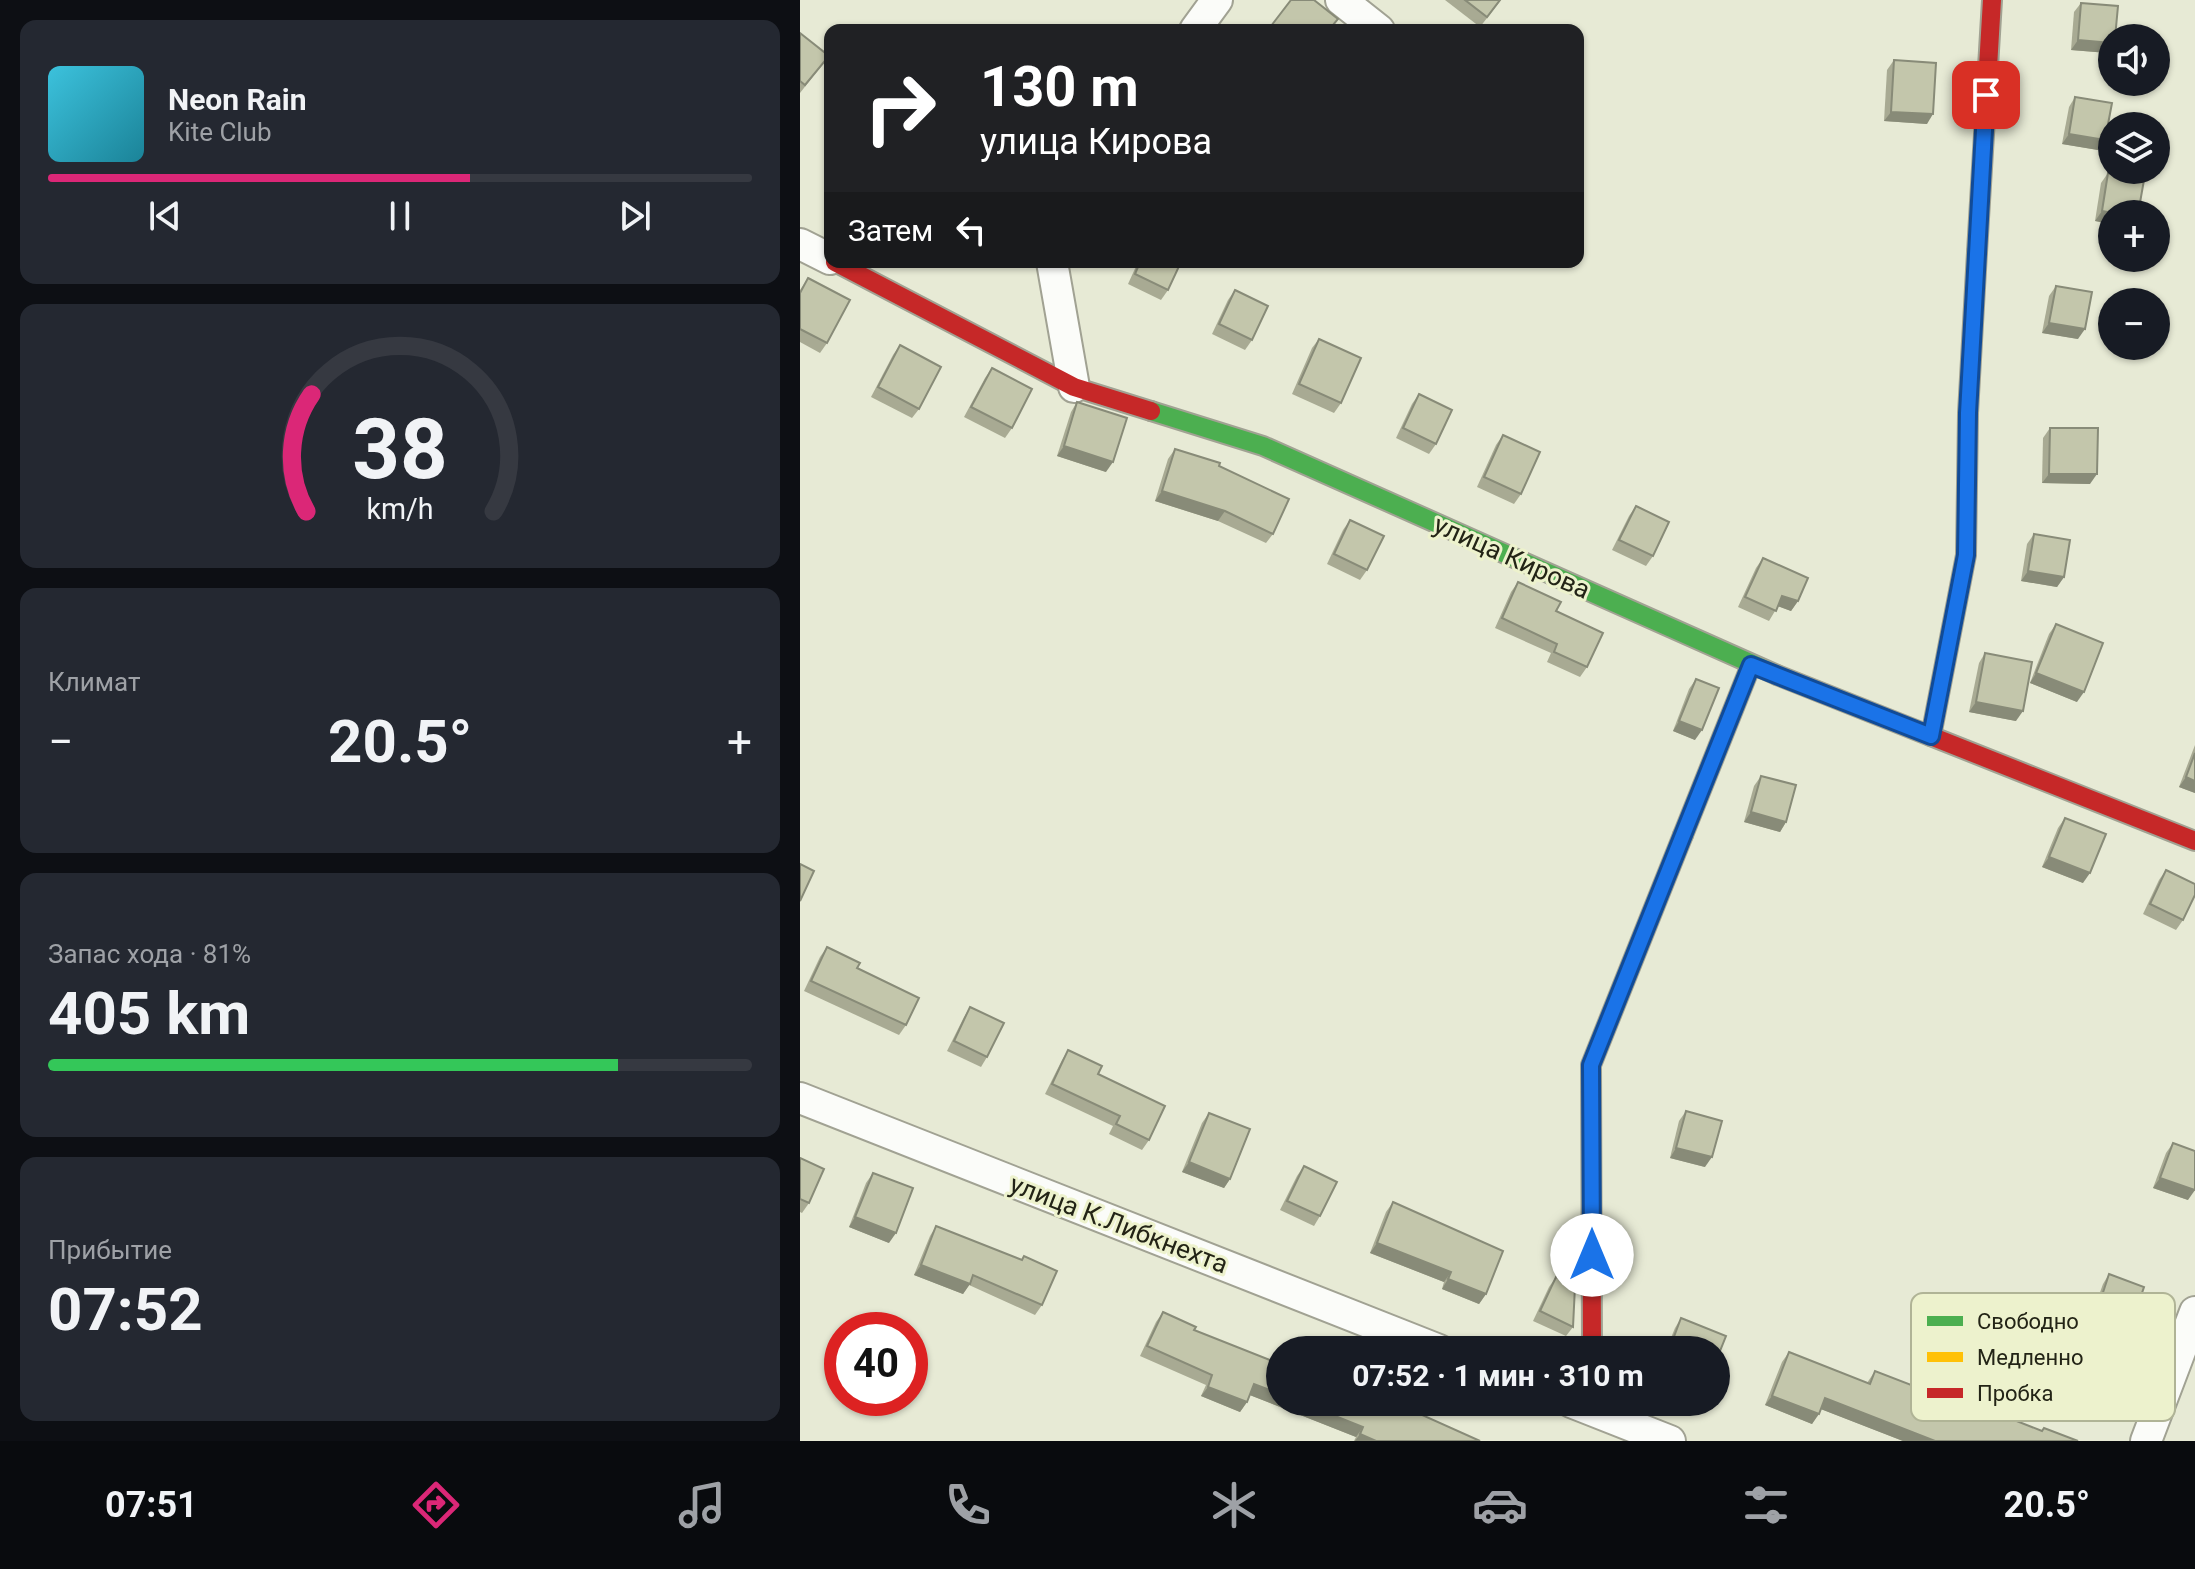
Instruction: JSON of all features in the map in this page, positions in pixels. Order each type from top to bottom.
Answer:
[{"type":"street","points":[[1199,24],[1217,0]]},
{"type":"street","points":[[1341,0],[1371,24]]},
{"type":"street","points":[[1931,736],[1966,555],[1968,413],[1992,0]]},
{"type":"street","name":"улица Кирова","points":[[800,244],[824,257]]},
{"type":"street","name":"улица Кирова","points":[[845,268],[1074,387],[1263,446],[1751,665],[2195,841]]},
{"type":"street","points":[[1053,268],[1074,387]]},
{"type":"street","points":[[1592,1336],[1591,1065],[1751,665]]},
{"type":"street","name":"улица К.Либкнехта","points":[[800,1098],[1404,1336]]},
{"type":"street","points":[[2175,1365],[2195,1312]]},
{"type":"street","points":[[1611,1416],[1670,1441]]},
{"type":"street","points":[[2146,1441],[2154,1421]]},
{"type":"building","points":[[1291,0],[1314,0],[1338,19],[1334,24],[1273,24]]},
{"type":"building","points":[[1465,0],[1500,0],[1487,17]]},
{"type":"building","points":[[2081,3],[2118,6],[2116,24],[2098,24],[2098,42],[2078,40]]},
{"type":"building","points":[[800,33],[824,52],[824,62],[805,85],[800,81]]},
{"type":"building","points":[[1894,60],[1936,63],[1933,114],[1891,112]]},
{"type":"building","points":[[2075,97],[2112,103],[2110,112],[2098,112],[2098,139],[2069,134]]},
{"type":"building","points":[[2106,184],[2143,184],[2140,200],[2104,200]]},
{"type":"building","points":[[1138,268],[1178,268],[1168,290],[1135,274]]},
{"type":"building","points":[[808,278],[850,300],[827,343],[800,329],[800,293]]},
{"type":"building","points":[[2056,286],[2092,292],[2085,329],[2049,323]]},
{"type":"building","points":[[1235,290],[1268,306],[1252,340],[1219,324]]},
{"type":"building","points":[[1319,339],[1361,358],[1341,403],[1299,384]]},
{"type":"building","points":[[900,345],[941,367],[919,409],[878,387]]},
{"type":"building","points":[[992,368],[1032,389],[1012,428],[971,407]]},
{"type":"building","points":[[1419,394],[1452,410],[1436,444],[1403,428]]},
{"type":"building","points":[[1077,402],[1127,418],[1113,462],[1064,446]]},
{"type":"building","points":[[2050,428],[2098,428],[2097,474],[2049,474]]},
{"type":"building","points":[[1503,435],[1540,452],[1521,494],[1484,477]]},
{"type":"building","points":[[1175,449],[1220,463],[1219,466],[1289,499],[1273,534],[1225,511],[1162,491]]},
{"type":"building","points":[[1636,506],[1669,522],[1653,556],[1619,540]]},
{"type":"building","points":[[1350,520],[1384,536],[1367,570],[1334,554]]},
{"type":"building","points":[[2034,534],[2070,540],[2064,577],[2028,571]]},
{"type":"building","points":[[1763,558],[1808,578],[1798,601],[1782,596],[1776,611],[1745,597]]},
{"type":"building","points":[[1518,582],[1561,602],[1556,611],[1603,633],[1587,667],[1554,652],[1557,644],[1502,618]]},
{"type":"building","points":[[2056,624],[2103,643],[2084,692],[2036,673]]},
{"type":"building","points":[[1985,653],[2032,662],[2023,711],[1976,702]]},
{"type":"building","points":[[1696,679],[1719,688],[1702,730],[1679,721]]},
{"type":"building","points":[[2195,753],[2195,781],[2186,777]]},
{"type":"building","points":[[1761,776],[1796,785],[1786,822],[1751,812]]},
{"type":"building","points":[[2065,818],[2106,834],[2090,873],[2049,857]]},
{"type":"building","points":[[800,864],[814,871],[800,901]]},
{"type":"building","points":[[2166,870],[2195,884],[2195,895],[2183,920],[2150,904]]},
{"type":"building","points":[[827,947],[860,963],[857,968],[919,998],[906,1025],[811,981]]},
{"type":"building","points":[[970,1007],[1004,1023],[987,1057],[954,1041]]},
{"type":"building","points":[[1068,1050],[1102,1066],[1098,1074],[1165,1106],[1149,1140],[1116,1124],[1120,1116],[1052,1084]]},
{"type":"building","points":[[1686,1111],[1722,1121],[1712,1157],[1676,1148]]},
{"type":"building","points":[[1209,1113],[1250,1129],[1230,1179],[1189,1162]]},
{"type":"building","points":[[2173,1143],[2195,1151],[2195,1190],[2160,1178]]},
{"type":"building","points":[[800,1158],[824,1169],[809,1203],[800,1199]]},
{"type":"building","points":[[1304,1166],[1337,1182],[1320,1216],[1287,1201]]},
{"type":"building","points":[[873,1173],[913,1188],[896,1233],[855,1217]]},
{"type":"building","points":[[1393,1202],[1503,1251],[1486,1294],[1448,1279],[1451,1272],[1377,1243]]},
{"type":"building","points":[[936,1226],[1022,1260],[1024,1256],[1057,1271],[1042,1305],[973,1275],[970,1284],[921,1265]]},
{"type":"building","points":[[2109,1274],[2144,1287],[2142,1293],[2103,1293]]},
{"type":"building","points":[[1556,1277],[1575,1286],[1573,1327],[1540,1311]]},
{"type":"building","points":[[1163,1312],[1196,1327],[1194,1330],[1266,1358],[1266,1389],[1254,1384],[1247,1402],[1208,1387],[1212,1375],[1147,1346]]},
{"type":"building","points":[[1681,1318],[1726,1336],[1674,1336]]},
{"type":"building","points":[[1789,1352],[1870,1384],[1875,1371],[1911,1385],[1911,1421],[2017,1421],[2078,1441],[1935,1441],[1825,1398],[1819,1414],[1772,1396]]},
{"type":"building","points":[[1335,1416],[1424,1416],[1480,1441],[1376,1441],[1360,1434],[1363,1427]]},
{"type":"traffic: fast","points":[[1931,736],[1966,555],[1968,413],[1977,252]]},
{"type":"traffic: fast","points":[[1151,411],[1263,446],[1777,675]]},
{"type":"traffic: slow","points":[[1683,835],[1751,665]]},
{"type":"traffic: jam","points":[[1977,252],[1992,0]]},
{"type":"traffic: jam","points":[[846,268],[1074,387],[1151,411]]},
{"type":"traffic: jam","points":[[1777,675],[2195,841]]},
{"type":"traffic: jam","points":[[1592,1336],[1591,1065],[1683,835]]},
{"type":"route","points":[[1592,1255],[1591,1065],[1751,665],[1931,736],[1966,555],[1968,413],[1986,95]]}]
